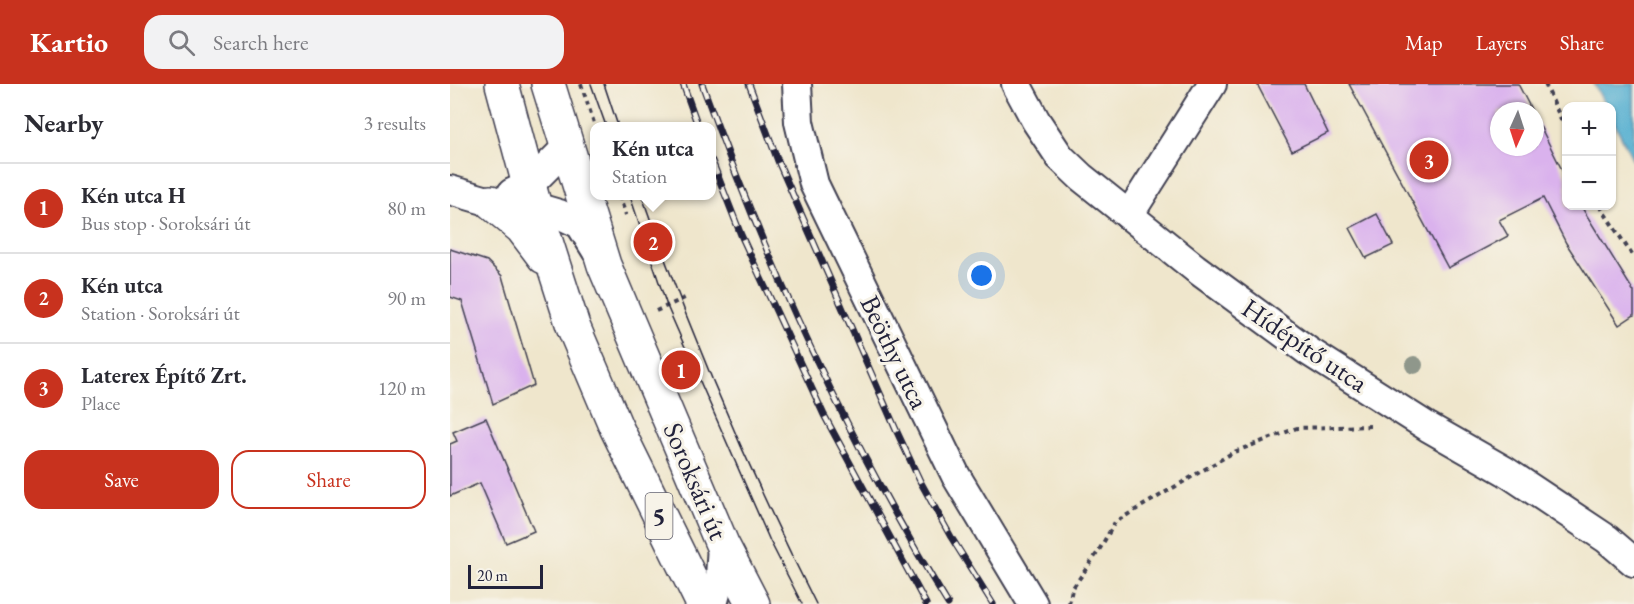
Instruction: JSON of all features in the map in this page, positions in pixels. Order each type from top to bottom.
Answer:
[{"type":"main road","name":"Soroksári út","points":[[502,84],[532,196],[573,326],[616,427],[703,604]]},
{"type":"main road","name":"Soroksári út","points":[[548,84],[604,265],[723,544],[753,604]]},
{"type":"main road","points":[[491,202],[522,228],[555,272]]},
{"type":"street","name":"Beöthy utca","points":[[797,84],[799,122],[814,184],[956,476],[1033,604]]},
{"type":"street","name":"Hídépítő utca","points":[[1016,84],[1036,122],[1060,157],[1081,177],[1195,268],[1308,351],[1428,427],[1505,471],[1608,539],[1634,561]]},
{"type":"street","points":[[1129,215],[1212,84]]},
{"type":"street","points":[[532,196],[567,147]]},
{"type":"street","points":[[450,190],[491,202],[532,196],[559,214],[580,224],[604,265]]},
{"type":"street","points":[[713,604],[720,578],[723,544]]},
{"type":"path","points":[[582,84],[595,122]]},
{"type":"path","points":[[1545,84],[1562,121]]},
{"type":"path","points":[[621,200],[626,215]]},
{"type":"path","points":[[1603,210],[1634,258]]},
{"type":"path","points":[[656,311],[687,297]]},
{"type":"path","points":[[1069,604],[1072,589],[1098,552],[1115,522],[1234,452],[1297,428],[1377,426]]},
{"type":"water","points":[[1594,84],[1634,84],[1634,162],[1616,126],[1616,102],[1604,102]]},
{"type":"building","points":[[1257,84],[1304,84],[1328,133],[1292,151]]},
{"type":"building","points":[[1349,84],[1518,84],[1527,102],[1490,102],[1490,156],[1544,156],[1544,134],[1562,170],[1562,210],[1583,210],[1634,292],[1634,315],[1619,325],[1566,243],[1543,198],[1499,220],[1508,236],[1448,268]]},
{"type":"building","points":[[1377,214],[1393,245],[1366,258],[1350,228]]},
{"type":"building","points":[[450,249],[487,261],[502,276],[534,385],[493,404],[462,301],[450,297]]},
{"type":"building","points":[[486,418],[534,531],[506,543],[480,483],[450,496],[450,444],[457,441],[453,432]]},
{"type":"tram line","points":[[591,84],[605,122]]},
{"type":"tram line","points":[[604,84],[617,122]]},
{"type":"tram line","points":[[631,200],[667,306],[770,541],[802,604]]},
{"type":"tram line","points":[[643,200],[680,300],[722,403],[767,504],[816,604]]},
{"type":"railway","points":[[683,84],[697,122]]},
{"type":"railway","points":[[702,84],[754,218],[812,350],[877,479],[948,604]]},
{"type":"railway","points":[[749,84],[778,161],[897,432],[920,481],[951,537],[993,604]]},
{"type":"railway","points":[[716,171],[741,235],[824,415],[926,604]]},
{"type":"place","name":"Laterex Építő Zrt.","points":[[1429,160]]},
{"type":"place","name":"Kén utca","points":[[653,242]]},
{"type":"place","name":"Kén utca H","points":[[681,370]]}]
